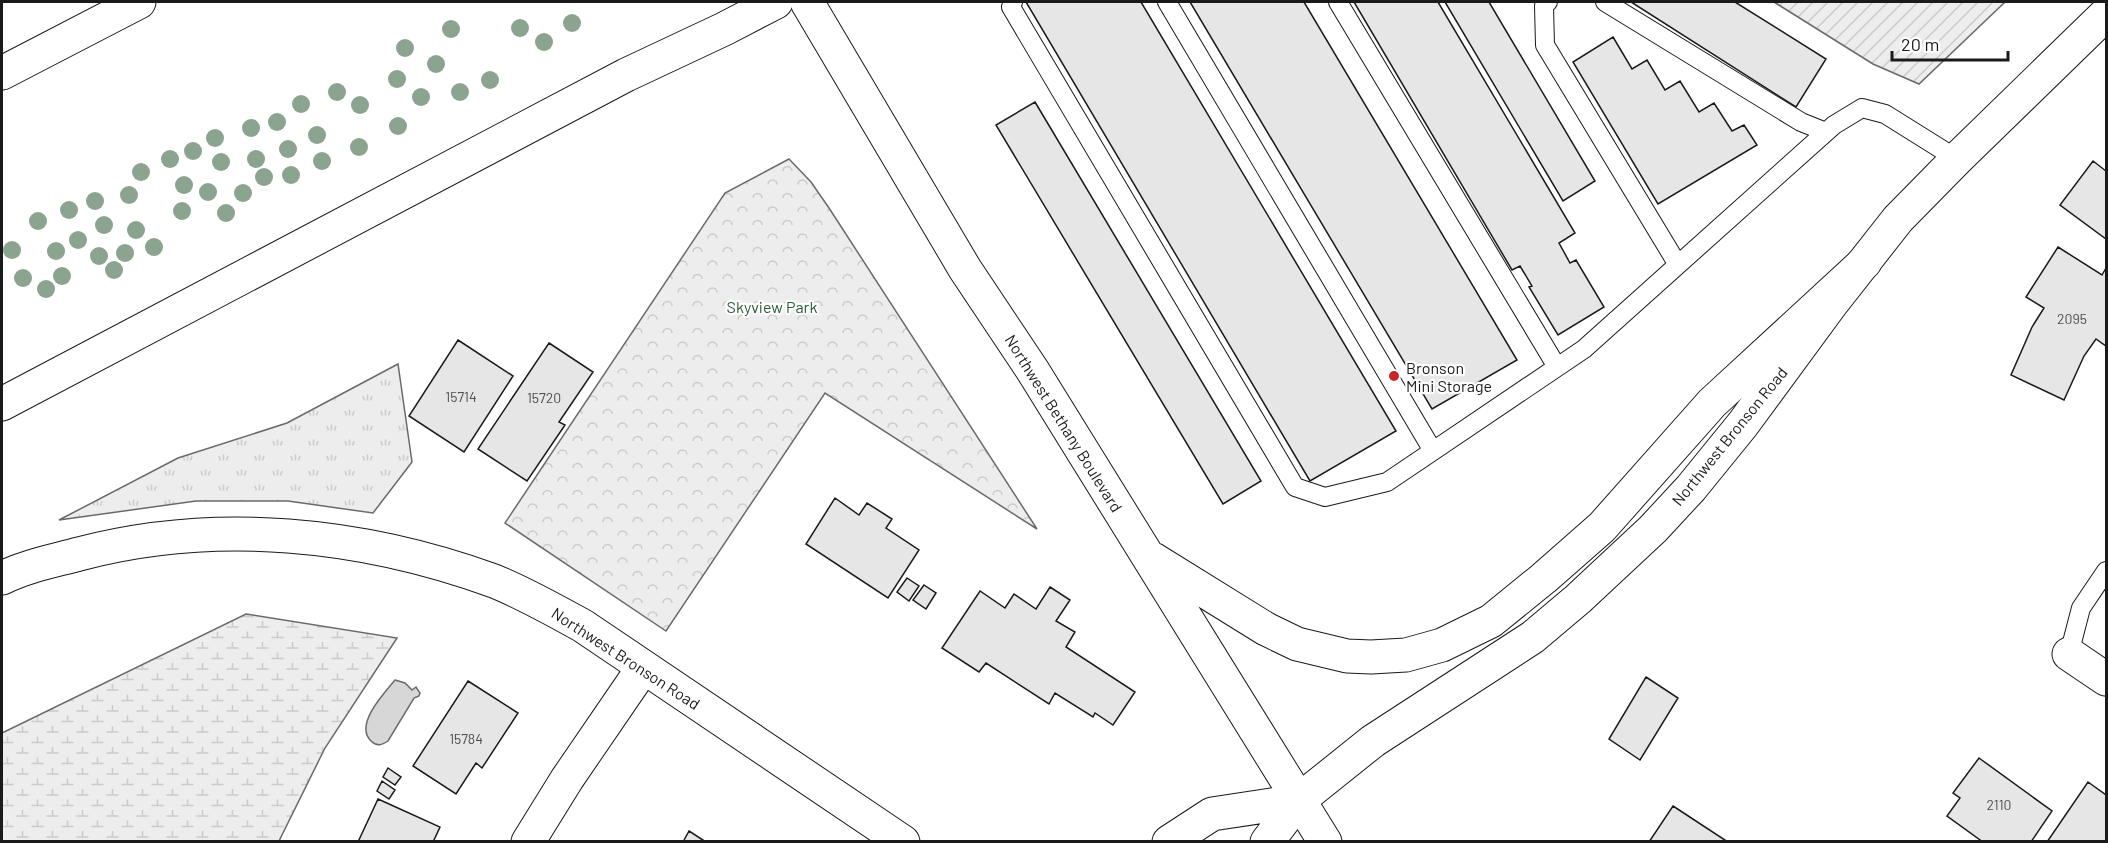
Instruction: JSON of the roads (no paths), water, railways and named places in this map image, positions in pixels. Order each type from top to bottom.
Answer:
[{"type":"main road","points":[[2,73],[139,2]]},
{"type":"main road","points":[[2,404],[626,75],[776,2]]},
{"type":"main road","name":"Northwest Bethany Boulevard","points":[[807,2],[965,269],[1033,371],[1325,842]]},
{"type":"main road","name":"Northwest Bronson Road","points":[[1267,842],[1298,801],[1373,741],[1533,637],[1619,562],[1683,496],[1720,453],[1760,403],[1832,303],[1899,219],[1957,159],[2106,14]]},
{"type":"main road","points":[[1148,556],[1266,629],[1297,644],[1347,656],[1371,657],[1406,655],[1442,645],[1491,621],[1602,527],[1712,403],[1865,262]]},
{"type":"main road","name":"Northwest Bronson Road","points":[[2,578],[20,570],[107,546],[196,534],[286,535],[378,547],[435,562],[495,582],[550,607],[583,626],[903,842]]},
{"type":"main road","points":[[2069,654],[2106,679]]},
{"type":"main road","points":[[528,842],[567,779],[643,668]]},
{"type":"main road","points":[[1169,842],[1212,814],[1298,801]]},
{"type":"lane","points":[[1012,2],[1011,7],[1294,487],[1325,498],[1387,482],[1584,349],[1833,125],[1862,108],[1885,114],[1957,159]]},
{"type":"lane","points":[[1167,2],[1433,451]]},
{"type":"lane","points":[[1338,2],[1557,367]]},
{"type":"lane","points":[[1548,2],[1544,6],[1545,45],[1678,265]]},
{"type":"lane","points":[[1605,2],[1801,122],[1826,132]]},
{"type":"lane","points":[[2069,654],[2081,608],[2106,571]]},
{"type":"place","name":"Bronson Mini Storage","points":[[1394,376]]},
{"type":"park label","name":"Skyview Park","points":[[772,306]]}]
